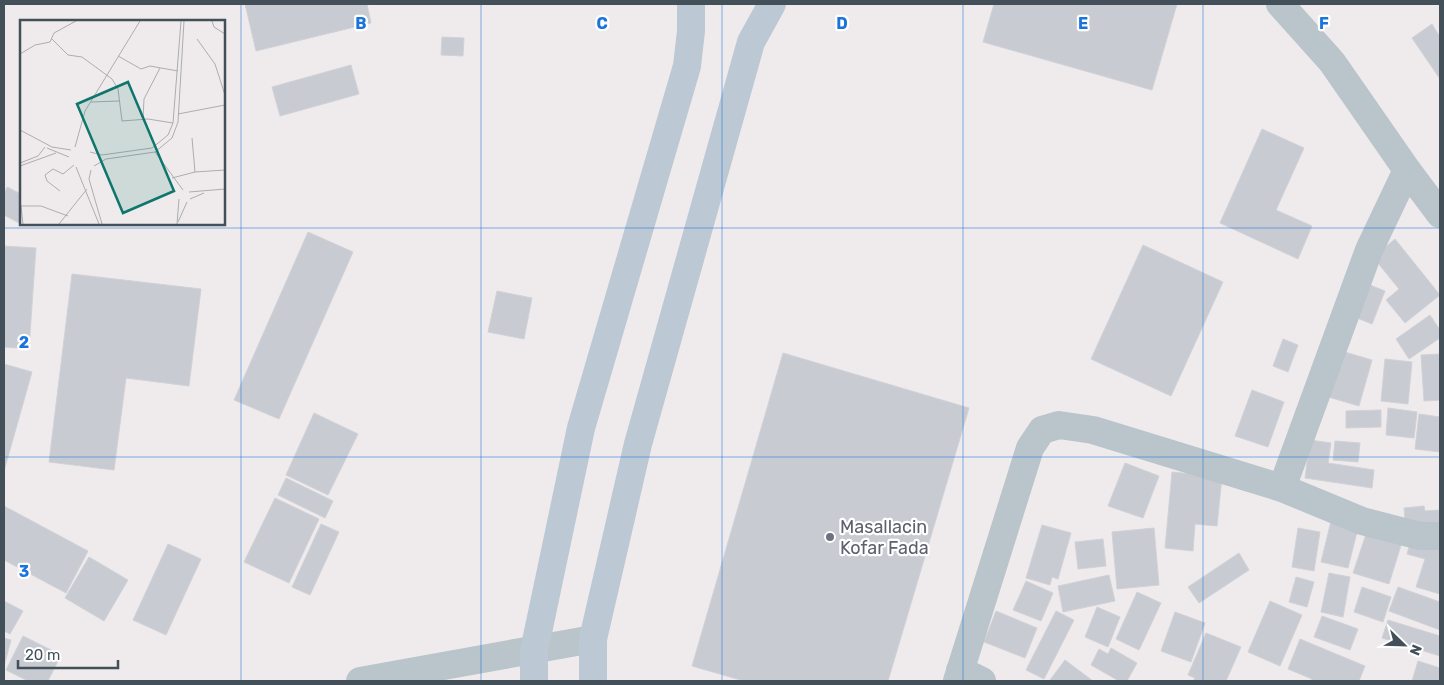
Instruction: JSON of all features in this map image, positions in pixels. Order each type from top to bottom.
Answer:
[{"type":"main road","points":[[534,681],[534,651],[581,428],[687,66],[691,30],[691,4]]},
{"type":"main road","points":[[592,681],[593,639],[638,444],[751,42],[772,4]]},
{"type":"street","points":[[1280,4],[1332,62],[1406,170],[1440,214]]},
{"type":"street","points":[[1282,488],[1369,250],[1406,170]]},
{"type":"street","points":[[966,677],[1030,448],[1042,430],[1059,425],[1093,430],[1282,488],[1362,521],[1420,536],[1440,536]]},
{"type":"street","points":[[360,681],[593,639]]},
{"type":"building","points":[[245,4],[367,4],[371,23],[256,51]]},
{"type":"building","points":[[994,4],[1177,4],[1152,90],[983,42]]},
{"type":"building","points":[[1432,24],[1440,37],[1440,79],[1412,38]]},
{"type":"building","points":[[442,37],[464,38],[463,56],[441,55]]},
{"type":"building","points":[[351,65],[359,94],[280,116],[272,87]]},
{"type":"building","points":[[1262,129],[1304,148],[1276,210],[1312,226],[1298,259],[1220,223]]},
{"type":"building","points":[[7,187],[20,194],[20,223],[4,215],[4,194]]},
{"type":"building","points":[[308,232],[353,252],[279,419],[234,400]]},
{"type":"building","points":[[1395,239],[1440,295],[1405,323],[1386,300],[1399,289],[1373,257]]},
{"type":"building","points":[[1143,245],[1223,282],[1171,396],[1091,359]]},
{"type":"building","points":[[4,246],[36,248],[29,349],[4,347]]},
{"type":"building","points":[[72,274],[201,289],[189,386],[126,378],[114,470],[49,462]]},
{"type":"building","points":[[1365,283],[1385,291],[1372,324],[1352,316]]},
{"type":"building","points":[[497,291],[532,298],[524,339],[488,332]]},
{"type":"building","points":[[1430,315],[1440,330],[1440,338],[1409,359],[1396,339]]},
{"type":"building","points":[[1283,339],[1298,345],[1288,372],[1273,366]]},
{"type":"building","points":[[1338,350],[1372,360],[1359,406],[1325,396]]},
{"type":"building","name":"Masallacin Kofar Fada","points":[[783,353],[969,408],[888,681],[744,681],[692,666]]},
{"type":"building","points":[[1440,354],[1440,400],[1424,401],[1421,355]]},
{"type":"building","points":[[1385,359],[1412,362],[1408,404],[1381,401]]},
{"type":"building","points":[[4,364],[32,372],[4,471]]},
{"type":"building","points":[[1252,390],[1284,402],[1268,447],[1235,436]]},
{"type":"building","points":[[1388,408],[1417,412],[1414,438],[1386,435]]},
{"type":"building","points":[[1381,410],[1381,427],[1346,428],[1346,411]]},
{"type":"building","points":[[314,413],[358,434],[328,495],[286,475]]},
{"type":"building","points":[[1419,414],[1440,417],[1440,452],[1415,449]]},
{"type":"building","points":[[1310,440],[1331,443],[1328,463],[1374,470],[1372,488],[1305,478]]},
{"type":"building","points":[[1335,441],[1360,443],[1358,462],[1333,460]]},
{"type":"building","points":[[1125,463],[1159,476],[1143,518],[1108,506]]},
{"type":"building","points":[[1172,472],[1222,477],[1217,526],[1195,524],[1193,551],[1165,548]]},
{"type":"building","points":[[286,478],[333,501],[325,518],[278,495]]},
{"type":"building","points":[[275,498],[319,519],[289,583],[244,562]]},
{"type":"building","points":[[4,506],[88,551],[66,593],[4,560]]},
{"type":"building","points":[[1424,506],[1425,511],[1440,510],[1440,529],[1406,532],[1404,508]]},
{"type":"building","points":[[1331,521],[1358,528],[1348,568],[1321,562]]},
{"type":"building","points":[[321,524],[339,532],[310,595],[292,587]]},
{"type":"building","points":[[1042,525],[1071,533],[1058,579],[1052,577],[1050,585],[1026,578]]},
{"type":"building","points":[[1154,528],[1159,585],[1117,589],[1112,532]]},
{"type":"building","points":[[1298,528],[1320,532],[1314,571],[1292,567]]},
{"type":"building","points":[[1367,531],[1402,542],[1389,584],[1353,573]]},
{"type":"building","points":[[1412,536],[1440,545],[1440,594],[1416,587],[1425,559],[1407,554]]},
{"type":"building","points":[[1103,539],[1106,566],[1078,569],[1075,542]]},
{"type":"building","points":[[168,544],[201,559],[166,635],[133,620]]},
{"type":"building","points":[[1239,553],[1249,570],[1199,603],[1188,587]]},
{"type":"building","points":[[89,557],[128,580],[104,621],[65,598]]},
{"type":"building","points":[[1329,573],[1350,577],[1343,617],[1321,612]]},
{"type":"building","points":[[1109,575],[1115,601],[1063,612],[1058,586]]},
{"type":"building","points":[[1296,577],[1314,582],[1307,607],[1289,602]]},
{"type":"building","points":[[1026,581],[1053,593],[1041,621],[1013,610]]},
{"type":"building","points":[[1362,587],[1391,597],[1383,622],[1354,612]]},
{"type":"building","points":[[1398,587],[1440,602],[1440,630],[1389,611]]},
{"type":"building","points":[[1137,592],[1161,603],[1139,650],[1116,639]]},
{"type":"building","points":[[4,601],[23,611],[10,634],[4,631]]},
{"type":"building","points":[[1270,601],[1302,615],[1280,666],[1248,652]]},
{"type":"building","points":[[1097,607],[1120,617],[1108,647],[1085,637]]},
{"type":"building","points":[[996,611],[1037,628],[1025,658],[984,642]]},
{"type":"building","points":[[1056,611],[1074,620],[1044,679],[1026,670]]},
{"type":"building","points":[[1175,612],[1205,623],[1191,662],[1161,651]]},
{"type":"building","points":[[1322,616],[1358,629],[1350,650],[1314,637]]},
{"type":"building","points":[[1388,620],[1440,636],[1440,656],[1382,638]]},
{"type":"building","points":[[1206,633],[1241,647],[1226,681],[1193,681],[1195,678],[1188,675]]},
{"type":"building","points":[[23,636],[61,655],[48,681],[28,681],[6,670]]},
{"type":"building","points":[[4,638],[11,640],[4,666]]},
{"type":"building","points":[[1300,639],[1365,666],[1359,681],[1311,681],[1312,679],[1288,669]]},
{"type":"building","points":[[1111,648],[1137,663],[1127,681],[1119,681],[1091,665],[1099,649],[1108,654]]},
{"type":"building","points":[[1065,660],[1093,681],[1050,680]]},
{"type":"building","points":[[1418,661],[1440,668],[1440,681],[1412,681]]},
{"type":"place","name":"Masallacin Kofar Fada","points":[[830,537]]}]
